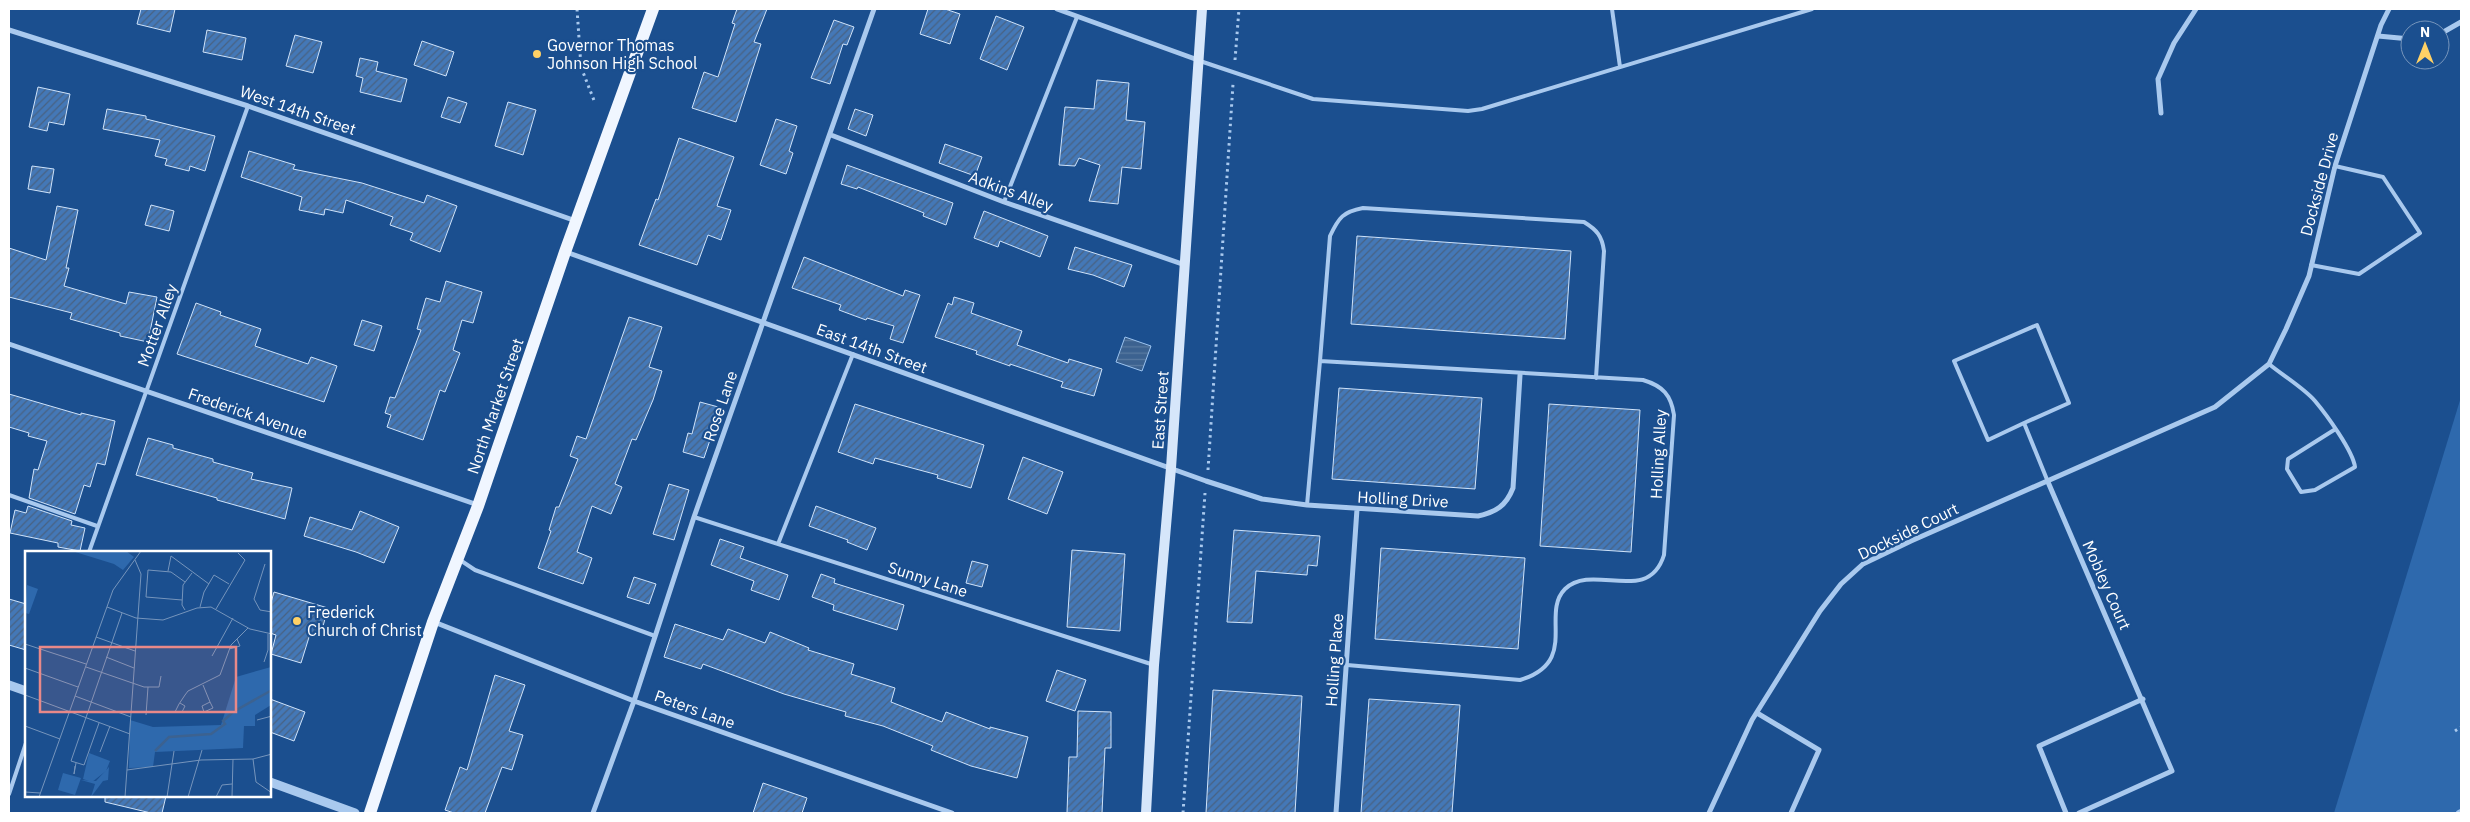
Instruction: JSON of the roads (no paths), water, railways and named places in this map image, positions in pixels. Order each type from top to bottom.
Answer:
[{"type":"main road","name":"North Market Street","points":[[370,813],[433,622],[478,506],[565,252],[653,9]]},
{"type":"main road","name":"East Street","points":[[1146,813],[1154,665],[1171,468],[1202,9]]},
{"type":"street","name":"Rose Lane","points":[[593,813],[634,701],[694,517],[831,135],[874,9]]},
{"type":"street","points":[[1057,9],[1198,60]]},
{"type":"street","points":[[2161,113],[2158,79],[2174,42],[2196,9]]},
{"type":"street","name":"Dockside Drive","points":[[2048,482],[2215,407],[2269,364],[2286,329],[2311,265],[2335,166],[2378,36],[2389,9]]},
{"type":"street","points":[[2450,28],[2461,22]]},
{"type":"street","name":"West 14th Street","points":[[9,30],[248,106],[576,221]]},
{"type":"street","points":[[2378,36],[2400,38]]},
{"type":"street","name":"Adkins Alley","points":[[831,135],[1004,202],[1185,266]]},
{"type":"street","name":"East 14th Street","points":[[565,252],[1171,468]]},
{"type":"street","name":"Frederick Avenue","points":[[9,344],[478,506]]},
{"type":"street","name":"Holling Drive","points":[[1171,468],[1262,499],[1357,509],[1478,516],[1491,514],[1502,507],[1509,498],[1513,488],[1520,374]]},
{"type":"street","name":"Mobley Court","points":[[2048,482],[2143,699],[2172,771],[2079,813]]},
{"type":"street","name":"Dockside Court","points":[[1710,813],[1757,713],[1820,611],[1840,584],[1863,564],[1911,541],[2048,482]]},
{"type":"street","name":"Holling Place","points":[[1336,813],[1357,509]]},
{"type":"street","name":"Peters Lane","points":[[433,622],[634,701],[952,813]]},
{"type":"street","points":[[9,685],[25,691]]},
{"type":"street","points":[[2066,813],[2039,746],[2143,699]]},
{"type":"street","points":[[1757,713],[1819,750],[1791,813]]},
{"type":"street","points":[[271,782],[355,813]]},
{"type":"lane","points":[[1612,9],[1620,67]]},
{"type":"lane","points":[[1198,60],[1234,74],[1313,99],[1468,111],[1482,109],[1812,9]]},
{"type":"lane","points":[[1004,202],[1077,17]]},
{"type":"lane","name":"Motter Alley","points":[[89,551],[248,106]]},
{"type":"lane","points":[[2311,265],[2359,274],[2420,234],[2383,177],[2335,166]]},
{"type":"lane","points":[[1308,505],[1330,236],[1337,221],[1348,211],[1363,208],[1584,222],[1596,229],[1602,239],[1604,251],[1596,378]]},
{"type":"lane","points":[[2037,325],[2069,403],[2024,423],[1988,440],[1954,361],[2037,325]]},
{"type":"lane","points":[[778,544],[853,354]]},
{"type":"lane","name":"Holling Alley","points":[[1320,361],[1643,380],[1658,384],[1672,401],[1674,416],[1662,564],[1653,575],[1642,580],[1626,582],[1590,580],[1574,583],[1564,590],[1558,602],[1554,653],[1544,668],[1532,676],[1520,680],[1347,665]]},
{"type":"lane","points":[[2269,364],[2314,400],[2334,430],[2354,460],[2355,467],[2315,490],[2300,492],[2287,469],[2288,459],[2334,430]]},
{"type":"lane","points":[[2024,423],[2048,482]]},
{"type":"lane","points":[[9,495],[98,526]]},
{"type":"lane","name":"Sunny Lane","points":[[694,517],[1154,665]]},
{"type":"lane","points":[[458,559],[475,570],[655,636]]},
{"type":"lane","points":[[9,794],[25,746]]},
{"type":"place","name":"Governor Thomas Johnson High School","points":[[537,54]]},
{"type":"place","name":"Frederick Church of Christ","points":[[297,621]]}]
